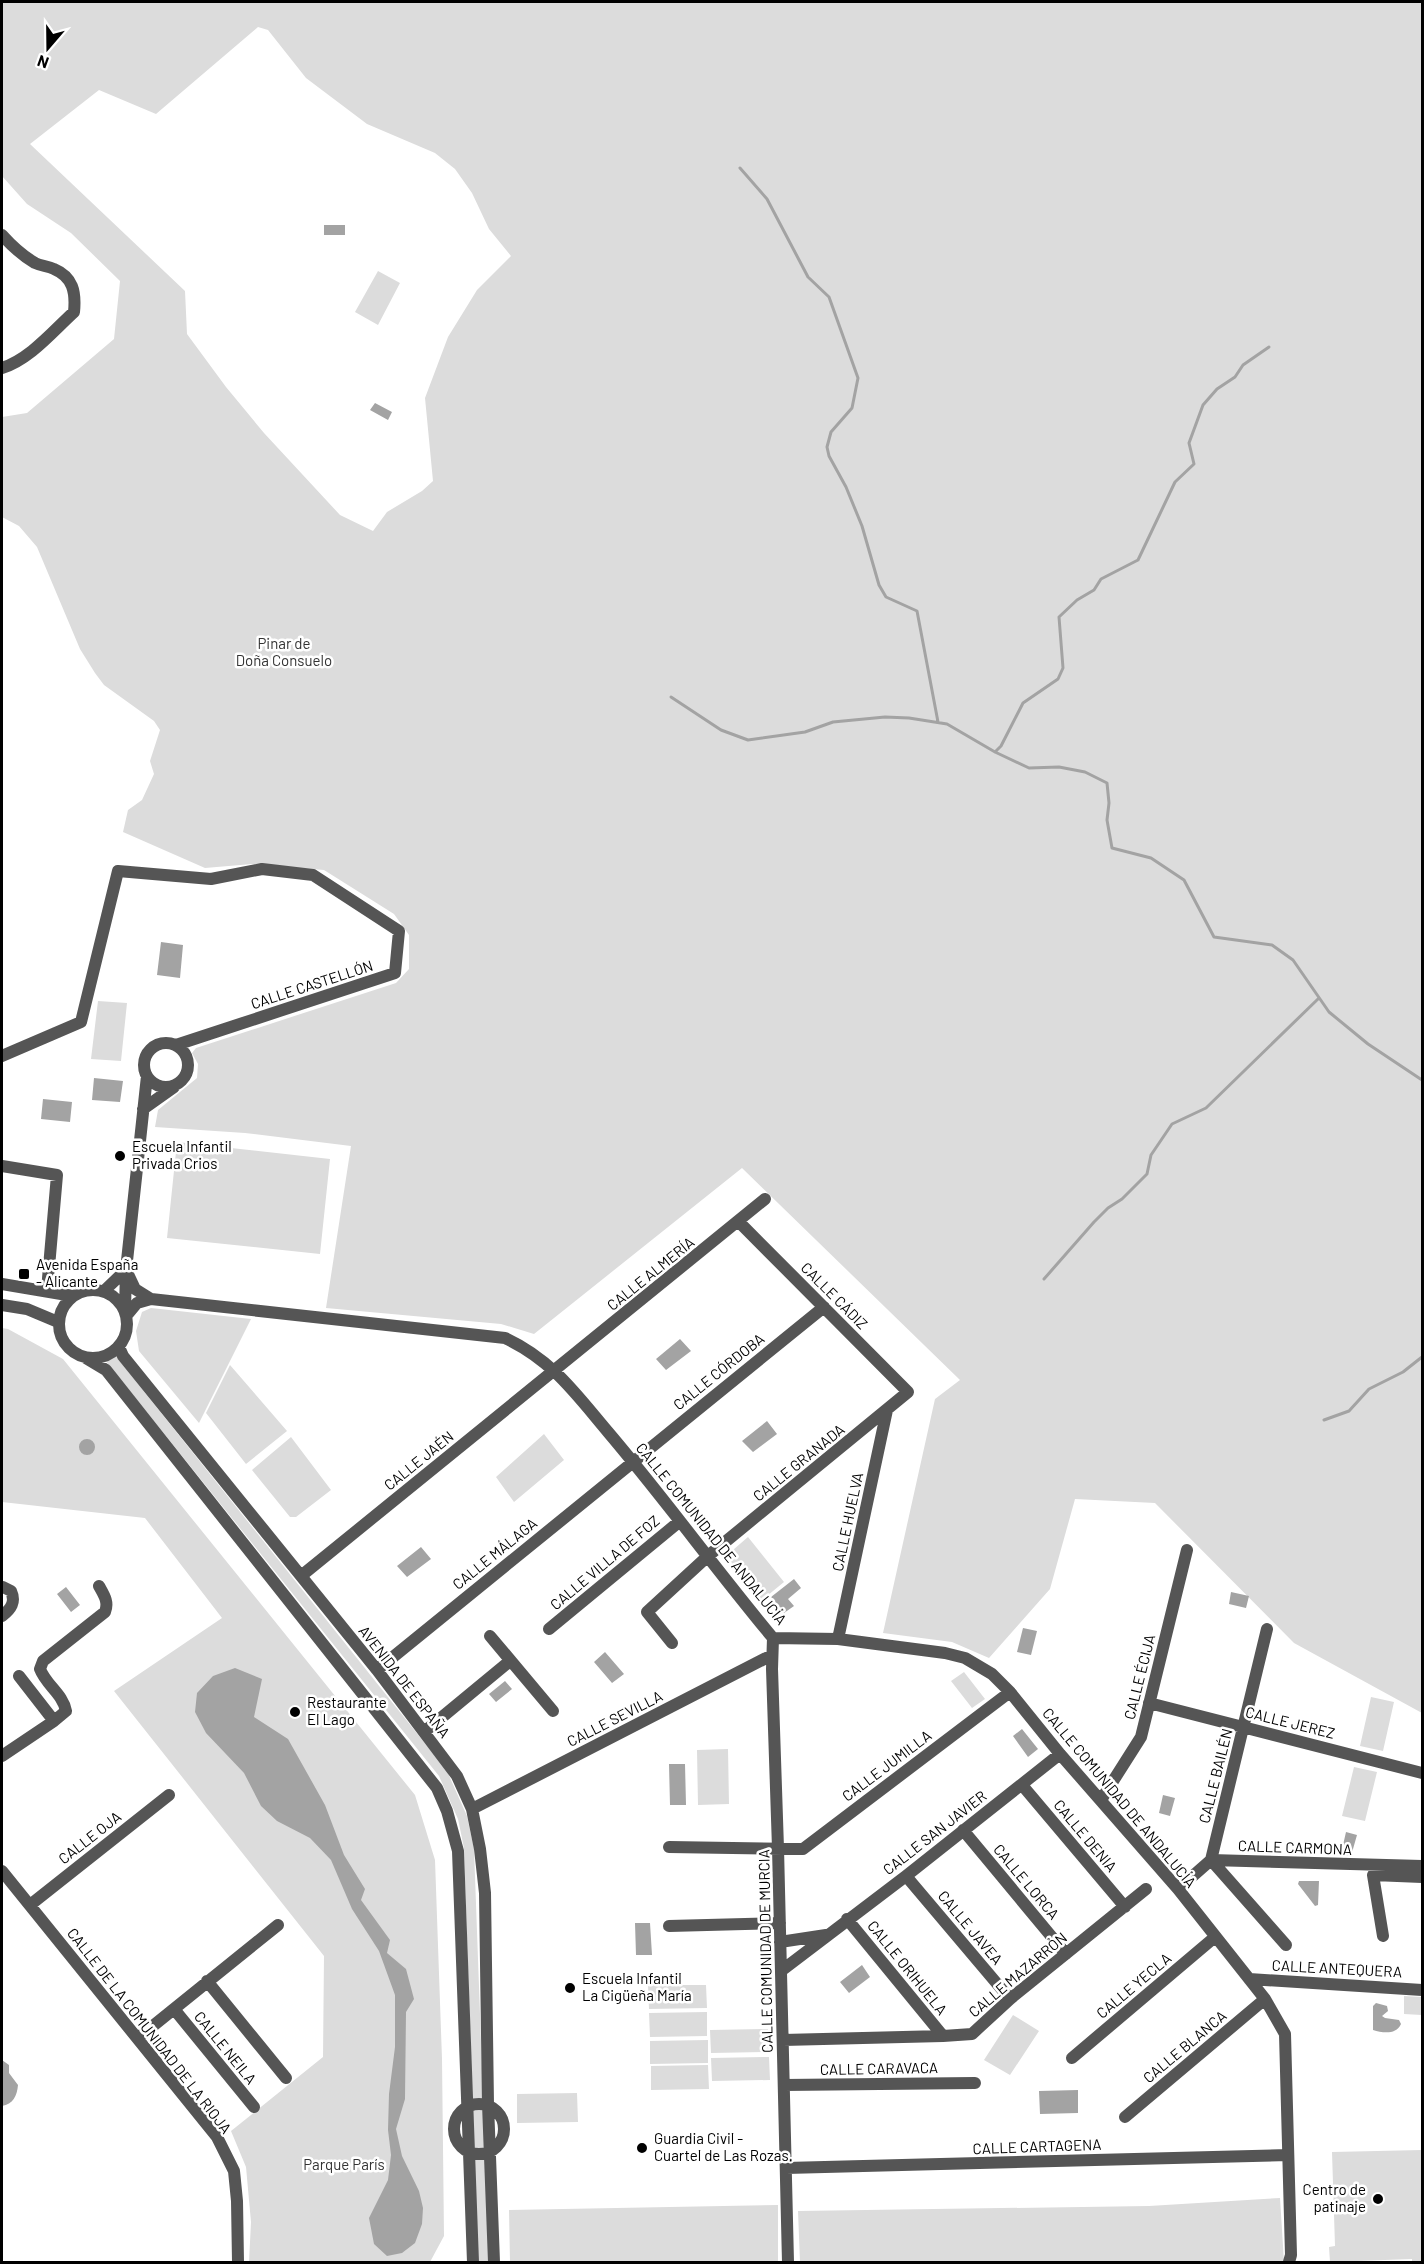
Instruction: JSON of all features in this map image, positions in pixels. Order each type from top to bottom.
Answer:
[{"type":"street","points":[[2,235],[35,263],[52,268],[69,279],[73,285],[75,303],[74,312],[39,344],[17,363],[2,368]]},
{"type":"street","name":"CALLE CASTELLÓN","points":[[2,1056],[81,1022],[118,871],[211,879],[262,869],[313,875],[399,931],[395,973],[176,1045]]},
{"type":"street","points":[[143,1109],[176,1086],[185,1078],[189,1068],[186,1053],[176,1045],[163,1042],[153,1046],[145,1056],[144,1067],[147,1076],[153,1083],[162,1087],[176,1086]]},
{"type":"street","points":[[86,1358],[104,1357],[119,1347],[128,1326],[126,1270],[147,1076]]},
{"type":"street","points":[[2,1166],[57,1175],[47,1290]]},
{"type":"street","name":"CALLE ALMERÍA","points":[[555,1370],[765,1200]]},
{"type":"street","name":"CALLE CÁDIZ","points":[[739,1222],[908,1392]]},
{"type":"street","points":[[104,1291],[126,1270]]},
{"type":"street","points":[[126,1270],[135,1289],[151,1299]]},
{"type":"street","points":[[2,1284],[73,1296]]},
{"type":"street","points":[[126,1313],[120,1302],[104,1291],[93,1289],[83,1291],[66,1303],[58,1322],[60,1334],[66,1345],[75,1353],[106,1370],[436,1788],[447,1811],[458,1851],[473,2262]]},
{"type":"street","points":[[126,1313],[137,1303],[151,1299]]},
{"type":"street","name":"CALLE COMUNIDAD DE ANDALUCÍA","points":[[151,1299],[505,1338],[528,1348],[555,1370],[633,1461],[773,1638],[838,1639],[945,1653],[965,1658],[992,1674],[1010,1692],[1060,1754],[1178,1890],[1265,1999],[1285,2034],[1291,2255],[1289,2262]]},
{"type":"street","points":[[2,1305],[27,1310],[58,1322]]},
{"type":"street","name":"CALLE CÓRDOBA","points":[[633,1461],[824,1307]]},
{"type":"street","name":"AVENIDA DE ESPAÑA","points":[[119,1347],[123,1356],[377,1670],[457,1776],[472,1809],[485,1893],[488,2104],[494,2262]]},
{"type":"street","name":"CALLE JAÉN","points":[[301,1576],[555,1370]]},
{"type":"street","name":"CALLE GRANADA","points":[[672,1643],[647,1612],[708,1556],[908,1392]]},
{"type":"street","name":"CALLE HUELVA","points":[[838,1639],[887,1410]]},
{"type":"street","name":"CALLE MÁLAGA","points":[[377,1670],[633,1461]]},
{"type":"street","name":"CALLE VILLA DE FOZ","points":[[549,1629],[680,1521]]},
{"type":"street","name":"CALLE ÉCIJA","points":[[1101,1800],[1141,1737],[1187,1550]]},
{"type":"street","points":[[2,1756],[66,1711],[65,1702],[43,1676],[40,1669],[43,1662],[105,1612],[106,1598],[99,1586]]},
{"type":"street","points":[[2,1616],[12,1605],[13,1597],[11,1591],[3,1587]]},
{"type":"street","name":"CALLE BAILÉN","points":[[1211,1860],[1267,1629]]},
{"type":"street","points":[[490,1636],[553,1711]]},
{"type":"street","name":"CALLE COMUNIDAD DE MURCIA","points":[[773,1638],[788,2262]]},
{"type":"street","name":"CALLE SEVILLA","points":[[472,1809],[772,1655]]},
{"type":"street","points":[[424,1732],[510,1661]]},
{"type":"street","points":[[19,1676],[54,1721]]},
{"type":"street","name":"CALLE JUMILLA","points":[[669,1847],[803,1849],[1010,1692]]},
{"type":"street","name":"CALLE JEREZ","points":[[1149,1703],[1422,1773]]},
{"type":"street","name":"CALLE SAN JAVIER","points":[[781,1971],[1060,1754]]},
{"type":"street","name":"CALLE DENIA","points":[[1022,1785],[1125,1907]]},
{"type":"street","name":"CALLE OJA","points":[[30,1905],[169,1795]]},
{"type":"street","name":"CALLE LORCA","points":[[963,1830],[1066,1954]]},
{"type":"street","points":[[1178,1890],[1211,1860],[1286,1945]]},
{"type":"street","name":"CALLE CARMONA","points":[[1211,1860],[1422,1866]]},
{"type":"street","name":"CALLE DE LA COMUNIDAD DE LA RIOJA","points":[[2,1871],[217,2137],[234,2171],[238,2262]]},
{"type":"street","points":[[1383,1936],[1373,1875],[1422,1877]]},
{"type":"street","name":"CALLE JAVEA","points":[[906,1876],[1010,1999]]},
{"type":"street","name":"CALLE MAZARRÓN","points":[[783,2040],[972,2034],[1010,1999],[1146,1889]]},
{"type":"street","name":"CALLE ORIHUELA","points":[[847,1919],[943,2036]]},
{"type":"street","points":[[669,1926],[780,1923]]},
{"type":"street","name":"CALLE NEILA","points":[[138,2038],[278,1925]]},
{"type":"street","points":[[780,1942],[827,1935]]},
{"type":"street","name":"CALLE YECLA","points":[[1072,2058],[1215,1937]]},
{"type":"street","name":"CALLE ANTEQUERA","points":[[1249,1979],[1422,1989]]},
{"type":"street","name":"CALLE NEILA","points":[[207,1981],[286,2078]]},
{"type":"street","name":"CALLE BLANCA","points":[[1125,2117],[1265,1999]]},
{"type":"street","name":"CALLE NEILA","points":[[174,2009],[254,2107]]},
{"type":"street","name":"CALLE CARAVACA","points":[[784,2085],[975,2083]]},
{"type":"street","points":[[468,2106],[477,2103],[488,2104]]},
{"type":"street","points":[[470,2153],[480,2155],[490,2152]]},
{"type":"street","name":"CALLE CARTAGENA","points":[[786,2168],[1288,2155]]},
{"type":"green space","name":"Pinar de Doña Consuelo","points":[[2,2],[1422,2],[1422,1713],[1294,1643],[1155,1503],[1075,1499],[1050,1589],[989,1658],[952,1642],[883,1633],[935,1399],[960,1380],[742,1168],[534,1334],[501,1324],[326,1308],[351,1146],[245,1133],[155,1127],[158,1110],[197,1078],[198,1064],[192,1053],[196,1048],[396,983],[409,969],[409,935],[394,914],[324,870],[252,864],[205,868],[123,832],[128,810],[142,800],[154,774],[150,761],[160,730],[154,721],[104,685],[95,673],[80,649],[37,547],[19,526],[2,517],[2,417],[27,413],[114,339],[120,281],[71,233],[27,204],[2,176]],"holes":[[[258,27],[268,30],[306,78],[367,124],[435,153],[455,169],[472,193],[489,229],[511,256],[477,290],[448,337],[425,398],[433,481],[422,491],[387,512],[373,531],[340,515],[264,433],[226,387],[187,334],[185,291],[30,144],[99,90],[156,114]]]},
{"type":"green space","points":[[378,271],[400,283],[378,325],[355,312]]},
{"type":"green space","points":[[98,1001],[127,1003],[121,1061],[91,1059]]},
{"type":"green space","points":[[177,1142],[330,1159],[320,1254],[167,1238]]},
{"type":"green space","points":[[151,1308],[251,1319],[199,1423],[139,1351],[136,1331],[142,1312]]},
{"type":"green space","name":"Parque París","points":[[2,1328],[8,1329],[63,1359],[415,1795],[435,1860],[442,2059],[444,2236],[430,2262],[249,2262],[251,2222],[246,2167],[231,2131],[323,2057],[324,1956],[114,1691],[222,1618],[145,1518],[2,1502]]},
{"type":"green space","points":[[114,1354],[447,1771],[467,1816],[474,1849],[489,2262],[478,2262],[464,1848],[458,1819],[439,1776],[105,1360]]},
{"type":"green space","points":[[230,1365],[287,1431],[246,1464],[206,1413]]},
{"type":"green space","points":[[544,1434],[564,1460],[514,1502],[496,1477]]},
{"type":"green space","points":[[291,1437],[331,1490],[296,1517],[290,1517],[252,1470]]},
{"type":"green space","points":[[748,1537],[784,1582],[762,1600],[726,1556]]},
{"type":"green space","points":[[964,1672],[985,1699],[972,1708],[951,1681]]},
{"type":"green space","points":[[1371,1697],[1394,1702],[1383,1751],[1360,1746]]},
{"type":"green space","points":[[728,1749],[729,1804],[698,1805],[697,1750]]},
{"type":"green space","points":[[1354,1767],[1377,1772],[1365,1821],[1342,1816]]},
{"type":"green space","points":[[648,1985],[706,1985],[707,2008],[649,2009]]},
{"type":"green space","points":[[1404,1996],[1422,1997],[1422,2015],[1404,2014]]},
{"type":"green space","points":[[707,2012],[707,2036],[650,2037],[649,2013]]},
{"type":"green space","points":[[1013,2015],[1039,2031],[1010,2075],[984,2060]]},
{"type":"green space","points":[[768,2029],[769,2052],[711,2053],[710,2030]]},
{"type":"green space","points":[[708,2040],[708,2063],[650,2064],[650,2041]]},
{"type":"green space","points":[[769,2057],[770,2080],[712,2081],[711,2058]]},
{"type":"green space","points":[[708,2065],[709,2089],[651,2090],[651,2066]]},
{"type":"green space","points":[[577,2093],[578,2122],[517,2123],[517,2094]]},
{"type":"green space","name":"Centro de patinaje","points":[[1422,2150],[1422,2262],[1412,2262],[1412,2259],[1330,2262],[1329,2247],[1335,2246],[1332,2152]]},
{"type":"green space","points":[[1280,2198],[1284,2262],[800,2262],[798,2211],[1149,2206]]},
{"type":"green space","points":[[778,2205],[778,2262],[510,2262],[509,2210]]},
{"type":"shaded area","points":[[324,225],[345,225],[345,235],[324,235]]},
{"type":"shaded area","points":[[375,403],[392,412],[388,420],[370,410]]},
{"type":"shaded area","points":[[161,942],[183,945],[180,978],[157,975]]},
{"type":"shaded area","points":[[94,1078],[123,1081],[120,1102],[92,1100]]},
{"type":"shaded area","points":[[43,1099],[72,1102],[70,1122],[41,1119]]},
{"type":"shaded area","points":[[680,1339],[691,1351],[666,1370],[656,1359]]},
{"type":"shaded area","points":[[767,1421],[777,1434],[753,1452],[742,1441]]},
{"type":"shaded area","points":[[87,1439],[95,1447],[87,1455],[79,1447]]},
{"type":"shaded area","points":[[421,1547],[431,1559],[407,1577],[397,1566]]},
{"type":"shaded area","points":[[794,1579],[801,1588],[788,1599],[794,1606],[784,1613],[771,1597]]},
{"type":"shaded area","points":[[66,1587],[80,1605],[71,1612],[57,1594]]},
{"type":"shaded area","points":[[1231,1592],[1249,1596],[1246,1608],[1229,1604]]},
{"type":"shaded area","points":[[1023,1628],[1037,1631],[1031,1655],[1017,1652]]},
{"type":"shaded area","points":[[605,1652],[624,1674],[612,1683],[594,1662]]},
{"type":"shaded area","points":[[235,1668],[262,1679],[254,1717],[288,1739],[325,1805],[344,1855],[365,1889],[361,1900],[390,1940],[387,1953],[406,1969],[414,1999],[406,2012],[405,2099],[396,2129],[402,2156],[419,2191],[423,2208],[422,2224],[415,2243],[402,2253],[387,2256],[374,2244],[369,2218],[388,2180],[391,2155],[388,2130],[389,2094],[395,2047],[395,1995],[379,1951],[352,1909],[331,1860],[310,1838],[277,1821],[261,1806],[244,1773],[206,1733],[195,1712],[197,1693],[213,1676]]},
{"type":"shaded area","points":[[505,1681],[512,1689],[496,1702],[489,1694]]},
{"type":"shaded area","points":[[1022,1729],[1038,1749],[1028,1757],[1013,1736]]},
{"type":"shaded area","points":[[669,1764],[685,1764],[686,1805],[670,1805]]},
{"type":"shaded area","points":[[1163,1795],[1175,1798],[1170,1816],[1159,1813]]},
{"type":"shaded area","points":[[1346,1832],[1357,1835],[1351,1856],[1341,1854]]},
{"type":"shaded area","points":[[1299,1881],[1319,1881],[1318,1905],[1315,1906],[1298,1884]]},
{"type":"shaded area","points":[[635,1923],[650,1923],[652,1955],[636,1955]]},
{"type":"shaded area","points":[[862,1965],[870,1977],[849,1993],[840,1982]]},
{"type":"shaded area","points":[[1376,2003],[1387,2006],[1388,2011],[1382,2016],[1399,2020],[1401,2024],[1399,2028],[1393,2032],[1373,2030],[1373,2006]]},
{"type":"shaded area","points":[[2,2060],[9,2065],[9,2073],[18,2085],[14,2099],[2,2106]]},
{"type":"shaded area","points":[[1078,2090],[1078,2113],[1040,2114],[1039,2091]]},
{"type":"waterway","points":[[740,168],[767,199],[808,277],[829,297],[858,378],[852,408],[831,432],[827,447],[829,456],[846,487],[862,526],[879,585],[886,597],[917,611],[938,722]]},
{"type":"waterway","points":[[995,752],[1001,746],[1023,703],[1058,679],[1063,668],[1059,617],[1077,600],[1094,590],[1101,579],[1138,560],[1175,482],[1194,464],[1189,443],[1203,405],[1217,389],[1235,377],[1243,365],[1269,347]]},
{"type":"waterway","points":[[671,697],[721,730],[748,740],[805,732],[833,722],[885,717],[909,718],[947,724],[995,752],[1029,768],[1059,767],[1085,772],[1107,783],[1109,803],[1107,820],[1112,848],[1151,858],[1184,880],[1214,937],[1272,945],[1293,960],[1329,1012],[1368,1044],[1422,1080]]},
{"type":"waterway","points":[[1044,1279],[1094,1222],[1147,1174],[1151,1155],[1172,1124],[1206,1108],[1319,998]]},
{"type":"waterway","points":[[1324,1420],[1349,1411],[1369,1389],[1403,1372],[1422,1357]]},
{"type":"place","name":"Escuela Infantil Privada Crios","points":[[120,1156]]},
{"type":"place","name":"Avenida España - Alicante","points":[[24,1274]]},
{"type":"place","name":"Restaurante El Lago","points":[[295,1712]]},
{"type":"place","name":"Escuela Infantil La Cigüeña María","points":[[570,1988]]},
{"type":"place","name":"Guardia Civil - Cuartel de Las Rozas.","points":[[642,2148]]},
{"type":"place","name":"Centro de patinaje","points":[[1378,2199]]}]
